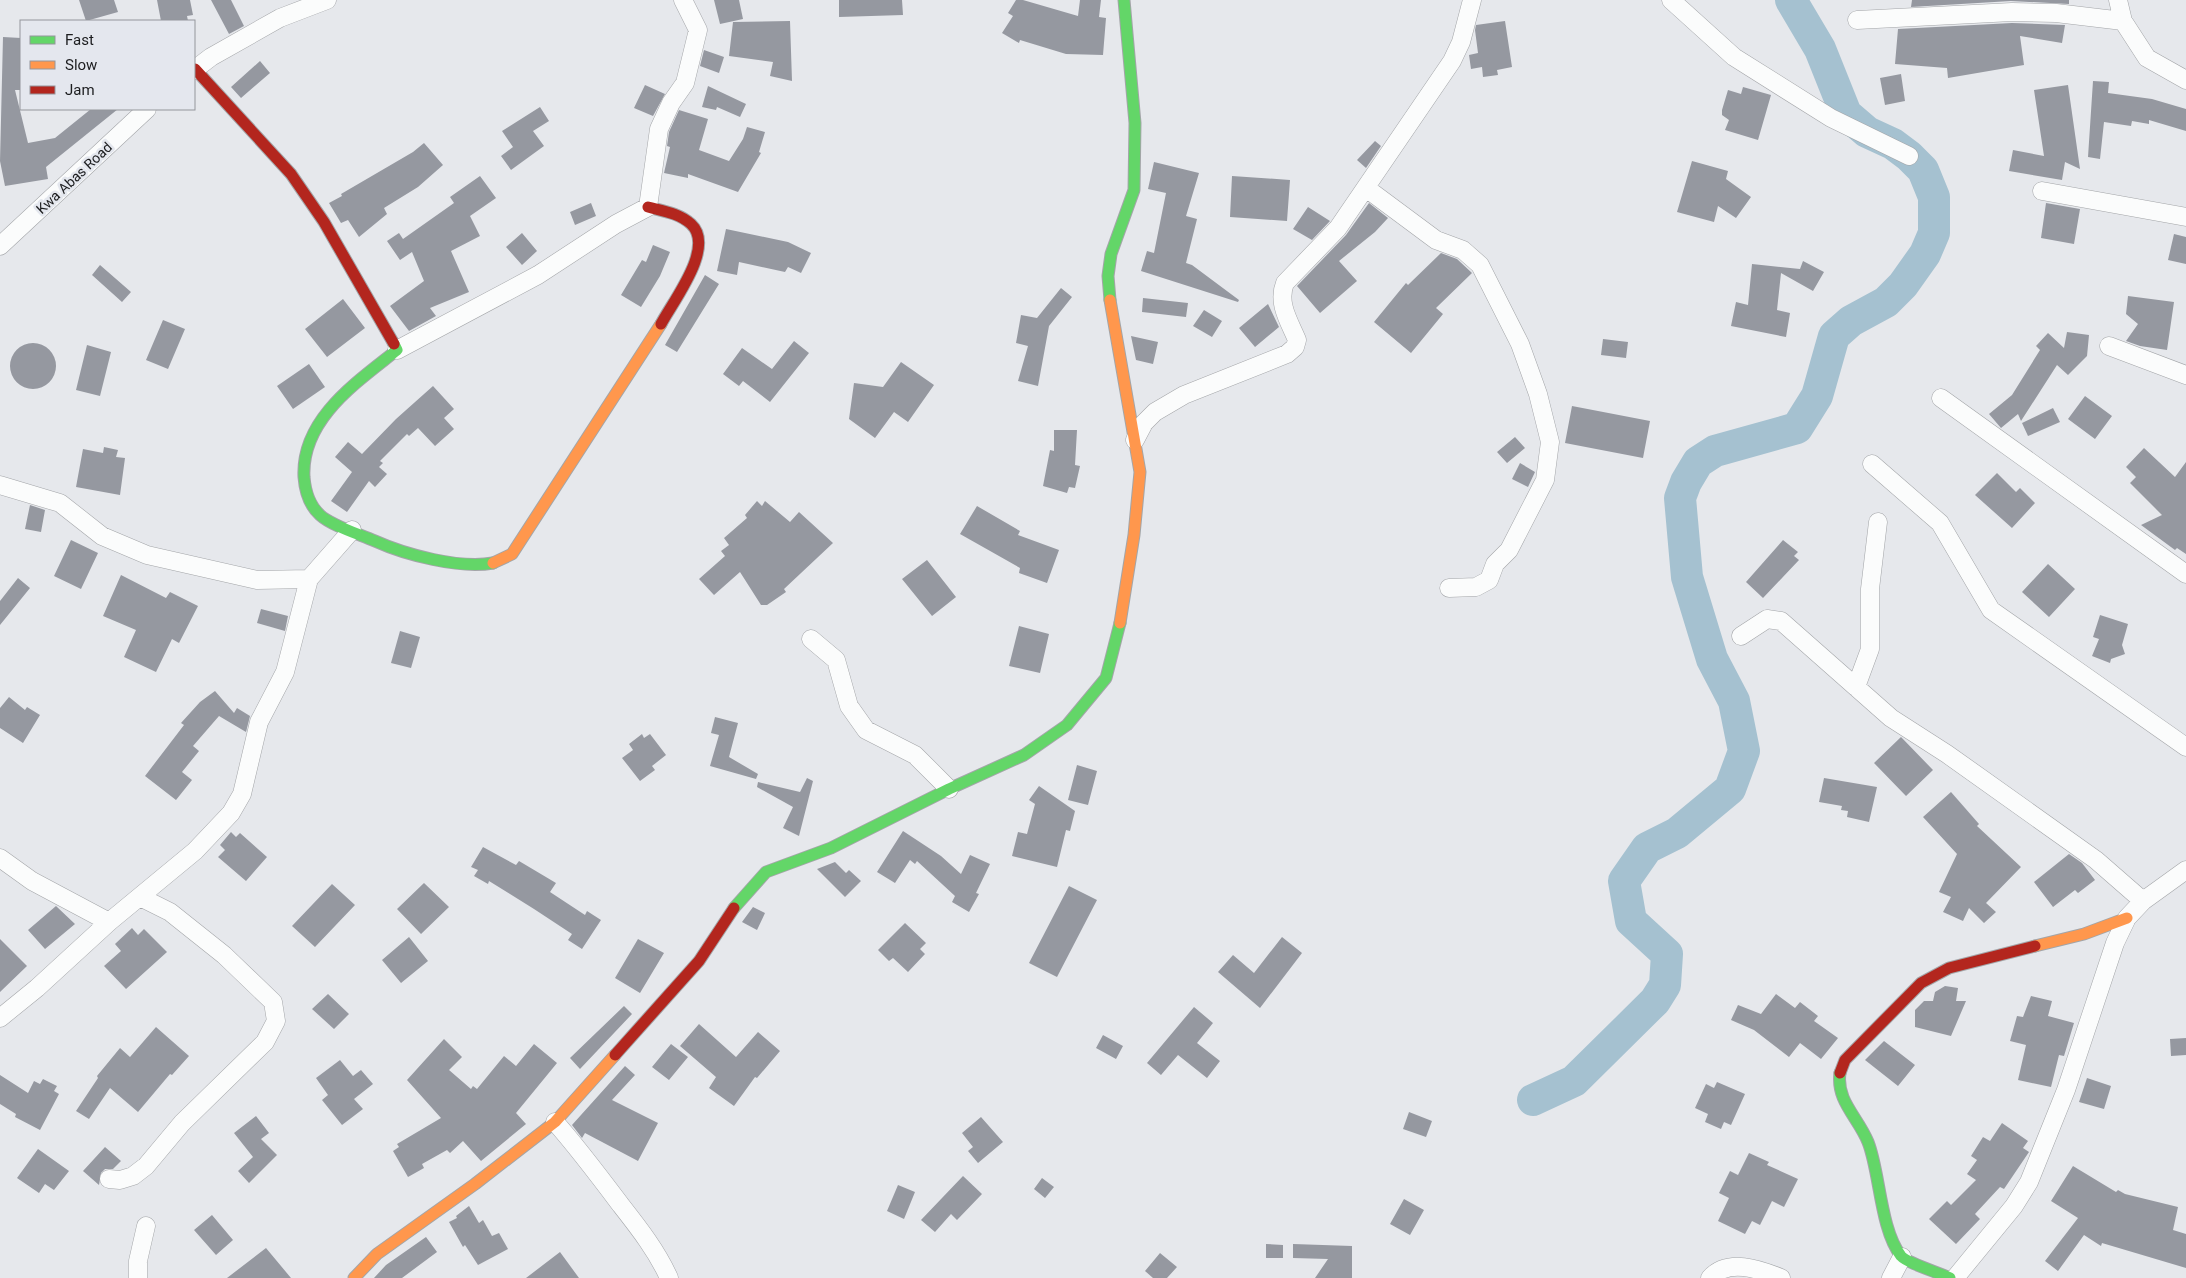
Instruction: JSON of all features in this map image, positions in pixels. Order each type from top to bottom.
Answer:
[{"type":"street","points":[[327,0],[280,18],[211,57],[195,70],[291,174],[324,222],[397,350]]},
{"type":"street","points":[[648,207],[659,129],[671,103],[685,83],[698,30],[683,0]]},
{"type":"street","points":[[354,1278],[377,1254],[475,1184],[555,1122],[699,961],[736,905],[766,872],[831,848],[949,789],[1024,755],[1067,725],[1084,707],[1106,678],[1119,632],[1134,535],[1140,472],[1110,307],[1108,276],[1111,254],[1134,190],[1135,124],[1124,0]]},
{"type":"street","points":[[1135,440],[1144,423],[1155,412],[1184,395],[1251,370],[1287,354],[1295,347],[1298,340],[1286,313],[1281,293],[1285,283],[1338,228],[1452,61],[1461,42],[1472,0]]},
{"type":"street","points":[[1671,0],[1734,57],[1831,118],[1909,156]]},
{"type":"street","points":[[2118,0],[2123,21],[2147,58],[2186,80]]},
{"type":"street","points":[[1857,20],[2012,12],[2056,13],[2123,21]]},
{"type":"street","name":"Kwa Abas Road","points":[[0,246],[146,110]]},
{"type":"street","points":[[1366,188],[1436,240],[1463,250],[1480,265],[1520,344],[1538,394],[1550,442],[1545,480],[1509,550],[1496,564],[1489,580],[1476,587],[1449,588]]},
{"type":"street","points":[[2042,191],[2186,217]]},
{"type":"street","points":[[648,207],[677,215],[692,226],[699,240],[698,258],[645,351],[512,554],[493,564],[429,560],[402,554],[320,514],[310,501],[304,478],[309,442],[317,426],[356,384],[397,350],[538,274],[616,224],[648,207]]},
{"type":"street","points":[[2109,346],[2186,375]]},
{"type":"street","points":[[1941,398],[2186,574]]},
{"type":"street","points":[[1872,464],[1940,522],[1991,610],[2186,747]]},
{"type":"street","points":[[0,485],[60,502],[102,536],[147,555],[257,580],[310,579]]},
{"type":"street","points":[[1856,687],[1870,649],[1870,589],[1878,522]]},
{"type":"street","points":[[1,1019],[110,922],[194,851],[231,813],[242,794],[253,740],[259,722],[285,672],[310,579],[352,530]]},
{"type":"street","points":[[1741,636],[1767,619],[1781,621],[1890,718],[1948,754],[2096,860],[2143,901]]},
{"type":"street","points":[[811,638],[836,660],[849,706],[866,730],[915,755],[949,789]]},
{"type":"street","points":[[0,858],[32,881],[110,922]]},
{"type":"street","points":[[1955,1278],[2014,1206],[2029,1182],[2066,1090],[2115,943],[2127,918],[2143,901],[2186,870]]},
{"type":"street","points":[[109,1179],[120,1180],[133,1176],[146,1166],[182,1123],[265,1042],[276,1021],[273,1002],[224,955],[170,912],[140,897]]},
{"type":"street","points":[[1950,1278],[1902,1256],[1893,1239],[1880,1197],[1868,1142],[1840,1094],[1839,1074],[1845,1060],[1921,983],[1933,975],[1949,968],[2084,934],[2127,918]]},
{"type":"street","points":[[555,1122],[577,1147],[632,1220],[662,1262],[669,1278]]},
{"type":"street","points":[[138,1278],[138,1261],[146,1226]]},
{"type":"street","points":[[1891,1278],[1902,1256]]},
{"type":"street","points":[[1710,1278],[1716,1271],[1733,1266],[1756,1269],[1781,1278]]},
{"type":"building","points":[[79,0],[114,0],[118,12],[86,20]]},
{"type":"building","points":[[157,0],[190,0],[193,15],[187,16],[188,20],[161,20]]},
{"type":"building","points":[[211,0],[231,0],[244,26],[229,34]]},
{"type":"building","points":[[714,0],[739,0],[743,19],[720,24]]},
{"type":"building","points":[[839,0],[902,0],[903,15],[839,17]]},
{"type":"building","points":[[1016,0],[1023,0],[1078,16],[1080,0],[1101,0],[1099,17],[1106,18],[1103,55],[1066,54],[1020,40],[1019,43],[1002,33],[1013,16],[1008,13]]},
{"type":"building","points":[[1912,0],[2069,0],[2069,4],[2011,1],[1911,7]]},
{"type":"building","points":[[790,21],[792,81],[770,76],[773,62],[729,56],[733,22]]},
{"type":"building","points":[[1505,21],[1512,67],[1497,70],[1498,75],[1483,77],[1482,67],[1471,69],[1469,55],[1478,53],[1476,25]]},
{"type":"building","points":[[2012,23],[2065,25],[2062,43],[2020,36],[2024,65],[1948,78],[1947,68],[1895,64],[1898,29]]},
{"type":"building","points":[[3,37],[20,38],[20,90],[15,90],[28,143],[55,138],[90,110],[117,110],[46,167],[48,179],[5,186],[0,161]]},
{"type":"building","points":[[704,50],[724,57],[719,73],[700,66]]},
{"type":"building","points":[[260,61],[270,73],[241,98],[231,87]]},
{"type":"building","points":[[1901,74],[1905,101],[1885,105],[1880,78]]},
{"type":"building","points":[[2093,81],[2109,82],[2108,93],[2152,99],[2186,109],[2186,131],[2149,120],[2149,124],[2132,121],[2131,126],[2104,122],[2100,159],[2088,157]]},
{"type":"building","points":[[645,85],[665,94],[653,116],[634,108]]},
{"type":"building","points":[[2068,85],[2080,169],[2065,162],[2062,180],[2009,171],[2013,150],[2044,156],[2034,90]]},
{"type":"building","points":[[708,86],[746,104],[740,117],[717,107],[716,110],[702,107]]},
{"type":"building","points":[[1743,87],[1771,95],[1758,140],[1725,130],[1729,120],[1722,115],[1722,110],[1728,90],[1741,94]]},
{"type":"building","points":[[540,107],[549,121],[533,131],[544,146],[511,170],[501,156],[513,147],[502,131]]},
{"type":"building","points":[[679,110],[708,119],[699,150],[729,161],[743,139],[747,127],[765,132],[759,152],[761,153],[738,192],[688,174],[688,178],[664,173],[670,147],[667,146],[669,132]]},
{"type":"building","points":[[1375,141],[1381,146],[1366,168],[1357,160]]},
{"type":"building","points":[[424,143],[443,165],[418,187],[384,208],[387,214],[359,237],[348,220],[341,223],[329,203],[413,152]]},
{"type":"building","points":[[1692,161],[1728,171],[1726,179],[1751,197],[1736,218],[1718,206],[1714,222],[1677,212]]},
{"type":"building","points":[[1154,162],[1199,173],[1186,216],[1197,219],[1186,263],[1192,265],[1239,300],[1238,302],[1141,271],[1147,251],[1154,253],[1166,193],[1148,189]]},
{"type":"building","points":[[480,176],[496,198],[470,216],[480,236],[451,251],[469,292],[430,308],[436,316],[409,331],[390,306],[424,281],[412,252],[400,260],[387,241],[399,233],[403,239],[454,203],[450,197]]},
{"type":"building","points":[[1232,176],[1290,180],[1287,221],[1230,217]]},
{"type":"building","points":[[591,203],[596,216],[575,225],[570,212]]},
{"type":"building","points":[[1369,203],[1388,218],[1375,232],[1339,261],[1357,281],[1320,313],[1297,286],[1346,235]]},
{"type":"building","points":[[2046,203],[2080,209],[2074,244],[2041,238]]},
{"type":"building","points":[[1308,207],[1330,221],[1312,240],[1293,229]]},
{"type":"building","points":[[726,229],[788,242],[811,253],[801,273],[788,267],[785,272],[739,262],[737,275],[717,271]]},
{"type":"building","points":[[522,233],[537,251],[522,265],[506,247]]},
{"type":"building","points":[[2174,234],[2186,237],[2186,264],[2168,260]]},
{"type":"building","points":[[653,245],[670,252],[660,276],[641,307],[621,295],[642,260],[646,262]]},
{"type":"building","points":[[1441,253],[1457,259],[1472,273],[1436,308],[1443,314],[1411,353],[1374,322],[1406,283],[1408,285]]},
{"type":"building","points":[[1803,261],[1824,272],[1813,291],[1781,273],[1777,310],[1790,313],[1786,337],[1731,326],[1736,302],[1748,305],[1752,264],[1800,269]]},
{"type":"building","points":[[100,265],[131,292],[122,302],[92,275]]},
{"type":"building","points":[[705,275],[719,284],[677,352],[665,345]]},
{"type":"building","points":[[1061,288],[1072,297],[1049,326],[1038,386],[1018,381],[1028,346],[1016,343],[1021,315],[1037,318]]},
{"type":"building","points":[[2128,296],[2174,302],[2167,350],[2140,346],[2126,341],[2138,324],[2126,314]]},
{"type":"building","points":[[1143,298],[1188,303],[1186,317],[1142,312]]},
{"type":"building","points":[[343,299],[365,328],[327,357],[305,329]]},
{"type":"building","points":[[1268,304],[1279,327],[1255,347],[1239,328]]},
{"type":"building","points":[[1204,310],[1222,321],[1212,337],[1193,326]]},
{"type":"building","points":[[163,320],[185,329],[168,369],[146,360]]},
{"type":"building","points":[[2067,332],[2089,335],[2087,356],[2068,375],[2057,365],[2021,421],[2018,414],[2001,428],[1989,414],[2012,395],[2040,350],[2036,346],[2048,333],[2064,348]]},
{"type":"building","points":[[1131,336],[1158,342],[1153,364],[1136,360]]},
{"type":"building","points":[[1603,339],[1628,342],[1626,358],[1601,355]]},
{"type":"building","points":[[794,341],[809,353],[770,402],[743,381],[739,386],[723,374],[742,348],[772,369]]},
{"type":"building","points":[[28,343],[38,343],[52,353],[56,366],[52,379],[46,385],[38,389],[28,389],[14,379],[10,371],[10,361],[20,347]]},
{"type":"building","points":[[87,345],[111,352],[100,396],[76,390]]},
{"type":"building","points":[[901,362],[934,385],[908,422],[894,412],[875,438],[849,419],[854,383],[883,387]]},
{"type":"building","points":[[309,364],[325,387],[293,409],[277,386]]},
{"type":"building","points":[[433,386],[454,409],[444,418],[454,429],[435,446],[418,428],[409,436],[407,434],[380,461],[383,463],[379,467],[387,474],[375,487],[369,481],[347,512],[331,501],[352,472],[335,457],[348,442],[362,454],[396,419]]},
{"type":"building","points":[[2085,396],[2112,416],[2095,439],[2068,419]]},
{"type":"building","points":[[1572,406],[1650,421],[1643,458],[1565,443]]},
{"type":"building","points":[[2053,408],[2060,422],[2028,436],[2022,423]]},
{"type":"building","points":[[1054,430],[1077,430],[1075,465],[1080,466],[1075,488],[1069,487],[1067,493],[1043,486],[1050,450],[1054,451]]},
{"type":"building","points":[[1515,437],[1525,448],[1507,463],[1497,452]]},
{"type":"building","points":[[104,447],[118,450],[116,457],[125,458],[120,495],[76,487],[83,449],[103,453]]},
{"type":"building","points":[[2144,448],[2175,477],[2186,462],[2186,554],[2177,548],[2175,550],[2141,525],[2162,515],[2130,483],[2136,477],[2126,467]]},
{"type":"building","points":[[1520,463],[1535,472],[1528,487],[1512,479]]},
{"type":"building","points":[[1997,473],[2016,492],[2020,488],[2035,503],[2012,528],[1975,495]]},
{"type":"building","points":[[757,501],[762,506],[765,501],[790,522],[799,512],[833,543],[784,589],[786,592],[767,605],[761,605],[740,572],[714,595],[699,579],[725,556],[721,551],[729,545],[724,538],[747,518],[745,515]]},
{"type":"building","points":[[30,505],[45,510],[41,532],[25,529]]},
{"type":"building","points":[[977,506],[1020,531],[1018,535],[1059,550],[1047,583],[1019,573],[1020,568],[960,534]]},
{"type":"building","points":[[71,540],[98,553],[81,589],[54,576]]},
{"type":"building","points":[[1783,540],[1798,552],[1794,556],[1799,560],[1763,598],[1746,582]]},
{"type":"building","points":[[927,560],[956,597],[932,616],[902,579]]},
{"type":"building","points":[[2048,564],[2075,589],[2049,617],[2022,592]]},
{"type":"building","points":[[121,575],[166,598],[170,592],[198,606],[179,643],[172,639],[156,672],[124,657],[136,630],[103,616]]},
{"type":"building","points":[[18,578],[30,588],[0,625],[0,601]]},
{"type":"building","points":[[261,609],[288,616],[285,631],[257,623]]},
{"type":"building","points":[[2100,615],[2128,624],[2122,645],[2125,654],[2111,659],[2110,663],[2092,656],[2099,639],[2093,637]]},
{"type":"building","points":[[1019,626],[1049,634],[1040,673],[1009,666]]},
{"type":"building","points":[[400,631],[420,637],[411,668],[391,663]]},
{"type":"building","points":[[215,691],[234,713],[237,708],[250,716],[246,732],[219,716],[193,746],[199,751],[182,772],[192,780],[176,800],[145,776],[184,725],[181,723],[200,702]]},
{"type":"building","points":[[9,697],[25,710],[27,707],[40,715],[23,743],[0,728],[0,708]]},
{"type":"building","points":[[715,717],[738,723],[729,757],[758,774],[756,779],[710,766],[719,735],[711,733]]},
{"type":"building","points":[[642,734],[644,738],[650,734],[666,755],[652,766],[655,770],[640,781],[622,758],[633,750],[629,744]]},
{"type":"building","points":[[1901,737],[1933,770],[1906,796],[1874,763]]},
{"type":"building","points":[[1077,765],[1097,771],[1088,805],[1068,800]]},
{"type":"building","points":[[807,778],[813,781],[799,836],[783,828],[793,807],[757,787],[758,782],[800,792]]},
{"type":"building","points":[[1824,778],[1877,787],[1869,822],[1847,817],[1848,811],[1841,810],[1842,806],[1819,802]]},
{"type":"building","points":[[1039,786],[1075,811],[1070,831],[1066,830],[1057,867],[1012,856],[1018,832],[1027,834],[1035,804],[1029,800]]},
{"type":"building","points":[[1951,792],[1979,824],[1977,826],[2021,867],[1986,903],[1996,912],[1984,923],[1969,908],[1963,921],[1943,912],[1951,897],[1939,892],[1957,854],[1923,817]]},
{"type":"building","points":[[903,831],[941,856],[961,874],[970,855],[990,864],[976,893],[979,894],[969,912],[952,902],[955,896],[917,861],[915,864],[910,860],[895,883],[877,872]]},
{"type":"building","points":[[231,832],[236,837],[240,833],[267,857],[246,881],[218,857],[225,850],[220,845]]},
{"type":"building","points":[[483,847],[516,865],[519,861],[556,883],[550,892],[585,915],[587,911],[601,920],[582,949],[568,940],[572,934],[489,881],[488,884],[474,876],[478,870],[471,867]]},
{"type":"building","points":[[2069,854],[2082,863],[2095,880],[2078,893],[2075,890],[2053,907],[2034,882]]},
{"type":"building","points":[[835,862],[846,873],[849,870],[861,881],[845,897],[817,869]]},
{"type":"building","points":[[424,883],[449,907],[421,934],[397,909]]},
{"type":"building","points":[[332,884],[355,905],[315,947],[292,926]]},
{"type":"building","points":[[1069,886],[1097,900],[1057,977],[1029,963]]},
{"type":"building","points":[[56,906],[75,924],[45,949],[28,930]]},
{"type":"building","points":[[753,907],[765,913],[757,930],[742,922]]},
{"type":"building","points":[[905,923],[926,943],[920,949],[925,954],[908,972],[893,958],[889,961],[878,950]]},
{"type":"building","points":[[132,928],[138,935],[144,929],[167,952],[126,989],[104,966],[121,951],[115,944]]},
{"type":"building","points":[[409,937],[428,961],[401,983],[382,960]]},
{"type":"building","points":[[1282,937],[1302,953],[1260,1008],[1218,972],[1233,955],[1254,973]]},
{"type":"building","points":[[0,939],[27,966],[0,992]]},
{"type":"building","points":[[638,939],[664,953],[640,993],[615,978]]},
{"type":"building","points":[[1945,986],[1958,988],[1956,1001],[1966,1001],[1951,1036],[1915,1027],[1915,1010],[1924,1001],[1933,1001],[1935,992]]},
{"type":"building","points":[[328,994],[349,1014],[334,1029],[312,1009]]},
{"type":"building","points":[[1776,994],[1795,1008],[1800,1002],[1818,1016],[1814,1021],[1838,1038],[1821,1059],[1800,1043],[1789,1057],[1754,1030],[1731,1020],[1738,1005],[1761,1014]]},
{"type":"building","points":[[2031,996],[2052,1001],[2048,1016],[2074,1023],[2064,1056],[2059,1055],[2051,1087],[2018,1080],[2026,1045],[2010,1041],[2017,1016],[2023,1017]]},
{"type":"building","points":[[624,1006],[632,1014],[580,1069],[570,1058]]},
{"type":"building","points":[[1194,1007],[1213,1023],[1197,1043],[1220,1061],[1207,1078],[1178,1055],[1161,1075],[1147,1063]]},
{"type":"building","points":[[699,1024],[736,1057],[758,1032],[780,1051],[757,1078],[755,1077],[734,1106],[709,1088],[716,1077],[680,1046]]},
{"type":"building","points":[[156,1027],[189,1056],[172,1075],[170,1074],[138,1112],[110,1088],[89,1119],[76,1111],[98,1078],[97,1076],[120,1048],[130,1057]]},
{"type":"building","points":[[1103,1035],[1123,1046],[1116,1059],[1096,1048]]},
{"type":"building","points":[[2186,1038],[2186,1055],[2171,1056],[2170,1039]]},
{"type":"building","points":[[444,1039],[462,1057],[449,1070],[471,1089],[473,1086],[477,1089],[504,1056],[516,1066],[534,1044],[557,1063],[516,1113],[526,1124],[481,1161],[463,1141],[450,1153],[447,1150],[422,1164],[424,1168],[408,1177],[393,1151],[399,1147],[397,1144],[441,1118],[407,1080]]},
{"type":"building","points":[[1884,1041],[1915,1065],[1898,1086],[1865,1060]]},
{"type":"building","points":[[671,1044],[688,1057],[669,1080],[652,1067]]},
{"type":"building","points":[[340,1060],[353,1076],[361,1070],[373,1084],[354,1099],[363,1109],[342,1125],[322,1100],[328,1095],[316,1078]]},
{"type":"building","points":[[625,1066],[635,1075],[612,1100],[658,1123],[638,1161],[585,1133],[582,1138],[572,1125]]},
{"type":"building","points":[[0,1075],[28,1093],[34,1081],[40,1084],[43,1079],[57,1086],[54,1091],[59,1094],[40,1130],[15,1117],[16,1114],[0,1104]]},
{"type":"building","points":[[2087,1078],[2111,1086],[2104,1109],[2079,1102]]},
{"type":"building","points":[[1717,1082],[1745,1094],[1731,1125],[1724,1122],[1721,1129],[1705,1122],[1708,1114],[1695,1108],[1706,1084],[1714,1088]]},
{"type":"building","points":[[1409,1112],[1432,1121],[1426,1137],[1403,1129]]},
{"type":"building","points":[[256,1116],[269,1133],[261,1139],[277,1155],[249,1183],[238,1171],[253,1157],[234,1133]]},
{"type":"building","points":[[981,1117],[1003,1142],[978,1163],[968,1151],[973,1147],[962,1133]]},
{"type":"building","points":[[2002,1123],[2028,1141],[2023,1148],[2029,1152],[2004,1189],[2000,1187],[1975,1214],[1980,1219],[1956,1244],[1929,1219],[1947,1201],[1951,1205],[1976,1180],[1967,1174],[1977,1160],[1971,1156],[1983,1137],[1990,1141]]},
{"type":"building","points":[[105,1147],[121,1161],[113,1169],[105,1169],[101,1173],[99,1185],[83,1171]]},
{"type":"building","points":[[38,1149],[69,1171],[54,1190],[45,1184],[39,1193],[17,1178]]},
{"type":"building","points":[[1749,1153],[1769,1162],[1767,1165],[1798,1179],[1784,1207],[1772,1201],[1760,1225],[1752,1221],[1745,1234],[1718,1221],[1729,1198],[1719,1193],[1730,1171],[1738,1175]]},
{"type":"building","points":[[2073,1166],[2116,1192],[2118,1190],[2125,1194],[2178,1207],[2173,1230],[2186,1234],[2186,1268],[2102,1243],[2101,1246],[2084,1235],[2058,1271],[2045,1261],[2078,1218],[2051,1201]]},
{"type":"building","points":[[963,1176],[982,1194],[957,1220],[951,1214],[935,1232],[921,1220]]},
{"type":"building","points":[[1042,1178],[1054,1187],[1045,1198],[1034,1189]]},
{"type":"building","points":[[898,1185],[915,1192],[904,1219],[887,1211]]},
{"type":"building","points":[[1404,1199],[1424,1210],[1410,1235],[1390,1224]]},
{"type":"building","points":[[469,1206],[479,1223],[483,1220],[492,1236],[499,1233],[508,1249],[478,1265],[465,1245],[463,1247],[449,1222],[457,1218],[456,1216]]},
{"type":"building","points":[[212,1215],[233,1240],[216,1255],[194,1230]]},
{"type":"building","points":[[426,1237],[437,1252],[402,1278],[374,1278],[386,1265]]},
{"type":"building","points":[[1266,1244],[1283,1245],[1283,1258],[1266,1258]]},
{"type":"building","points":[[1293,1244],[1352,1246],[1352,1278],[1315,1278],[1328,1259],[1293,1258]]},
{"type":"building","points":[[266,1248],[291,1278],[227,1278]]},
{"type":"building","points":[[560,1252],[579,1278],[526,1278]]},
{"type":"building","points":[[1160,1253],[1177,1267],[1167,1278],[1153,1278],[1145,1271]]},
{"type":"waterway","points":[[1533,1100],[1574,1081],[1655,1001],[1665,985],[1667,954],[1631,921],[1624,881],[1647,848],[1677,833],[1730,789],[1744,751],[1734,701],[1712,659],[1687,577],[1680,498],[1686,482],[1698,462],[1715,451],[1797,428],[1817,396],[1834,336],[1851,321],[1886,302],[1903,285],[1925,254],[1934,233],[1934,197],[1923,170],[1893,144],[1867,132],[1846,114],[1820,49],[1791,0]]},
{"type":"traffic: fast","points":[[1110,300],[1108,276],[1111,254],[1134,190],[1135,123],[1124,0]]},
{"type":"traffic: fast","points":[[394,344],[397,350],[365,375],[334,404],[312,437],[305,456],[304,477],[310,502],[316,511],[331,523],[402,551],[433,560],[465,564],[493,563]]},
{"type":"traffic: fast","points":[[734,908],[766,872],[831,848],[949,789],[1024,755],[1067,725],[1106,678],[1120,623]]},
{"type":"traffic: fast","points":[[1840,1073],[1841,1092],[1844,1101],[1864,1133],[1872,1154],[1884,1216],[1894,1245],[1904,1259],[1950,1278]]},
{"type":"traffic: slow","points":[[1110,300],[1140,472],[1134,535],[1120,623]]},
{"type":"traffic: slow","points":[[493,563],[512,554],[661,324]]},
{"type":"traffic: slow","points":[[2035,946],[2084,934],[2127,918]]},
{"type":"traffic: slow","points":[[354,1278],[377,1254],[475,1184],[555,1122],[615,1055]]},
{"type":"traffic: jam","points":[[195,69],[291,174],[324,222],[394,344]]},
{"type":"traffic: jam","points":[[648,207],[671,213],[686,220],[697,234],[699,246],[690,274],[661,324]]},
{"type":"traffic: jam","points":[[615,1055],[699,961],[734,908]]},
{"type":"traffic: jam","points":[[1840,1073],[1845,1060],[1921,983],[1949,968],[2035,946]]}]
